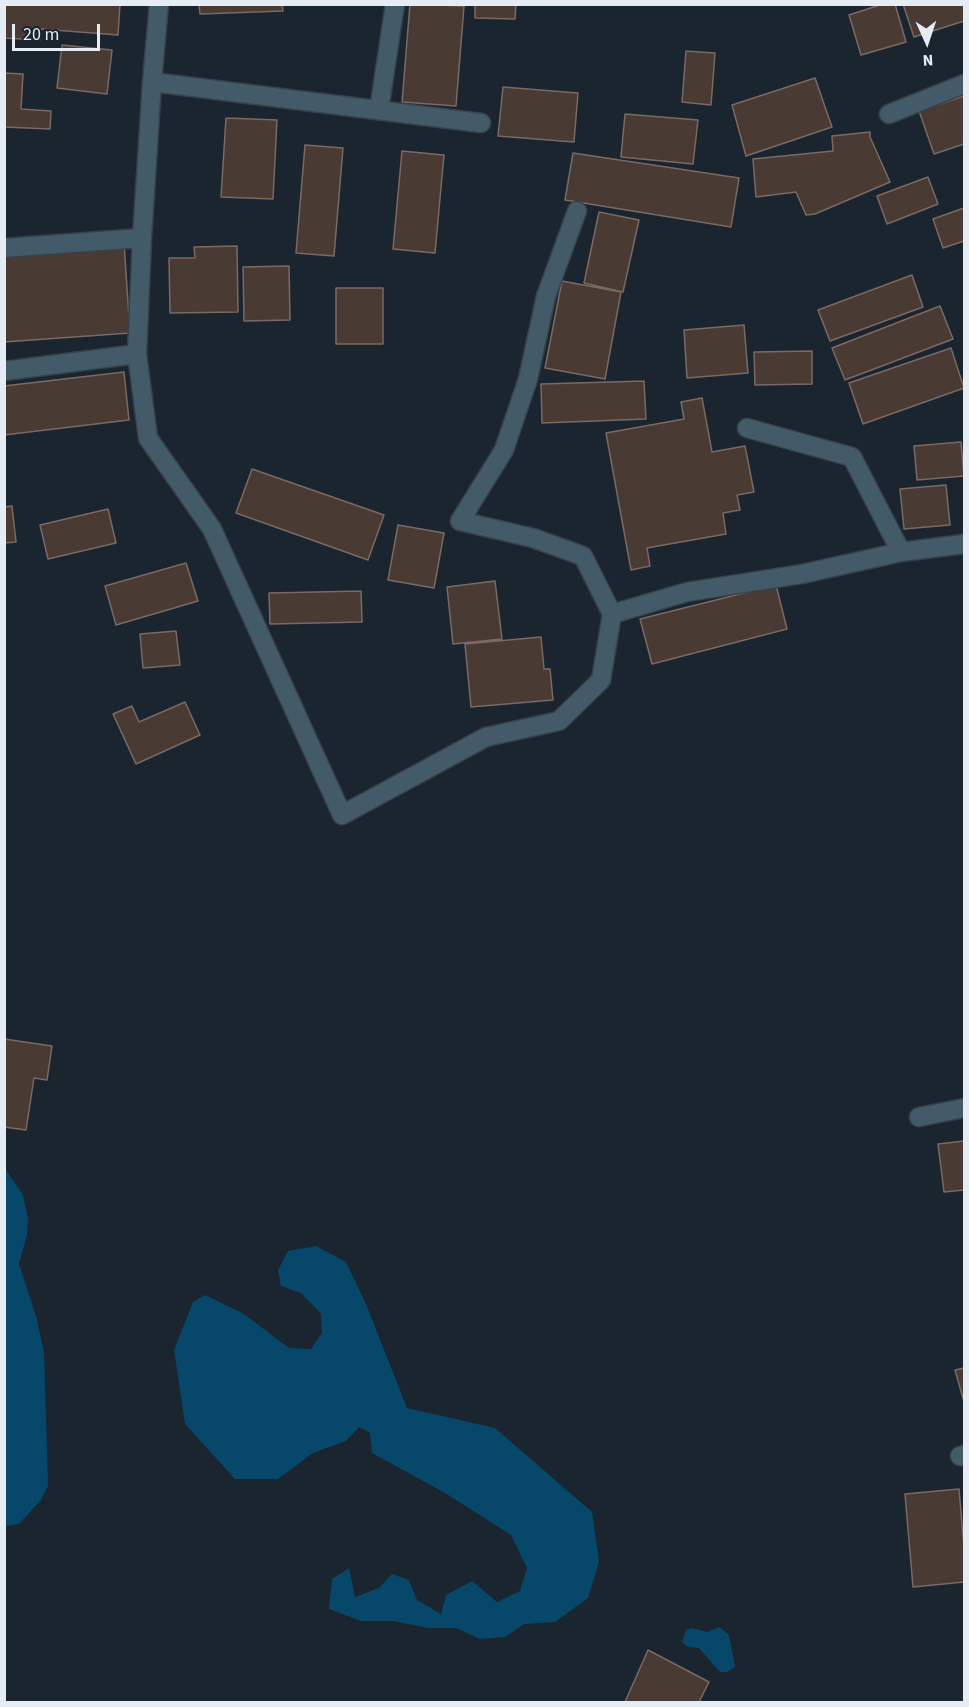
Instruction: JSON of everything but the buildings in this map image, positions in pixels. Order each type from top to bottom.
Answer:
[{"type":"street","points":[[159,4],[142,238],[137,354],[148,438],[212,529],[342,814],[486,737],[559,721],[601,681],[612,614],[583,556],[533,538],[460,521],[504,450],[528,379],[546,296],[577,211]]},
{"type":"street","points":[[379,110],[395,4]]},
{"type":"street","points":[[152,82],[480,123]]},
{"type":"street","points":[[889,114],[964,84]]},
{"type":"street","points":[[4,248],[142,238]]},
{"type":"street","points":[[4,371],[137,354]]},
{"type":"street","points":[[747,428],[852,458],[901,552]]},
{"type":"street","points":[[612,614],[687,592],[802,574],[901,552],[964,544]]},
{"type":"street","points":[[919,1117],[964,1108]]},
{"type":"water","points":[[4,1167],[23,1195],[28,1219],[27,1235],[19,1264],[36,1316],[44,1352],[48,1486],[41,1500],[19,1524],[5,1526]]},
{"type":"water","points":[[316,1246],[346,1262],[366,1304],[407,1408],[495,1428],[592,1512],[599,1562],[588,1598],[555,1622],[524,1624],[505,1637],[480,1639],[456,1628],[428,1628],[393,1621],[361,1621],[329,1609],[332,1579],[349,1568],[355,1597],[379,1588],[392,1574],[409,1580],[417,1600],[441,1614],[446,1595],[472,1581],[497,1602],[520,1591],[527,1568],[511,1535],[445,1493],[372,1453],[370,1433],[359,1427],[346,1441],[313,1453],[278,1479],[235,1479],[185,1424],[174,1350],[193,1302],[205,1295],[244,1314],[289,1348],[311,1349],[322,1333],[321,1314],[301,1293],[281,1286],[278,1270],[288,1251]]},
{"type":"water","points":[[719,1627],[729,1635],[735,1667],[727,1672],[720,1672],[699,1648],[688,1647],[682,1642],[686,1630],[691,1628],[707,1632]]}]
